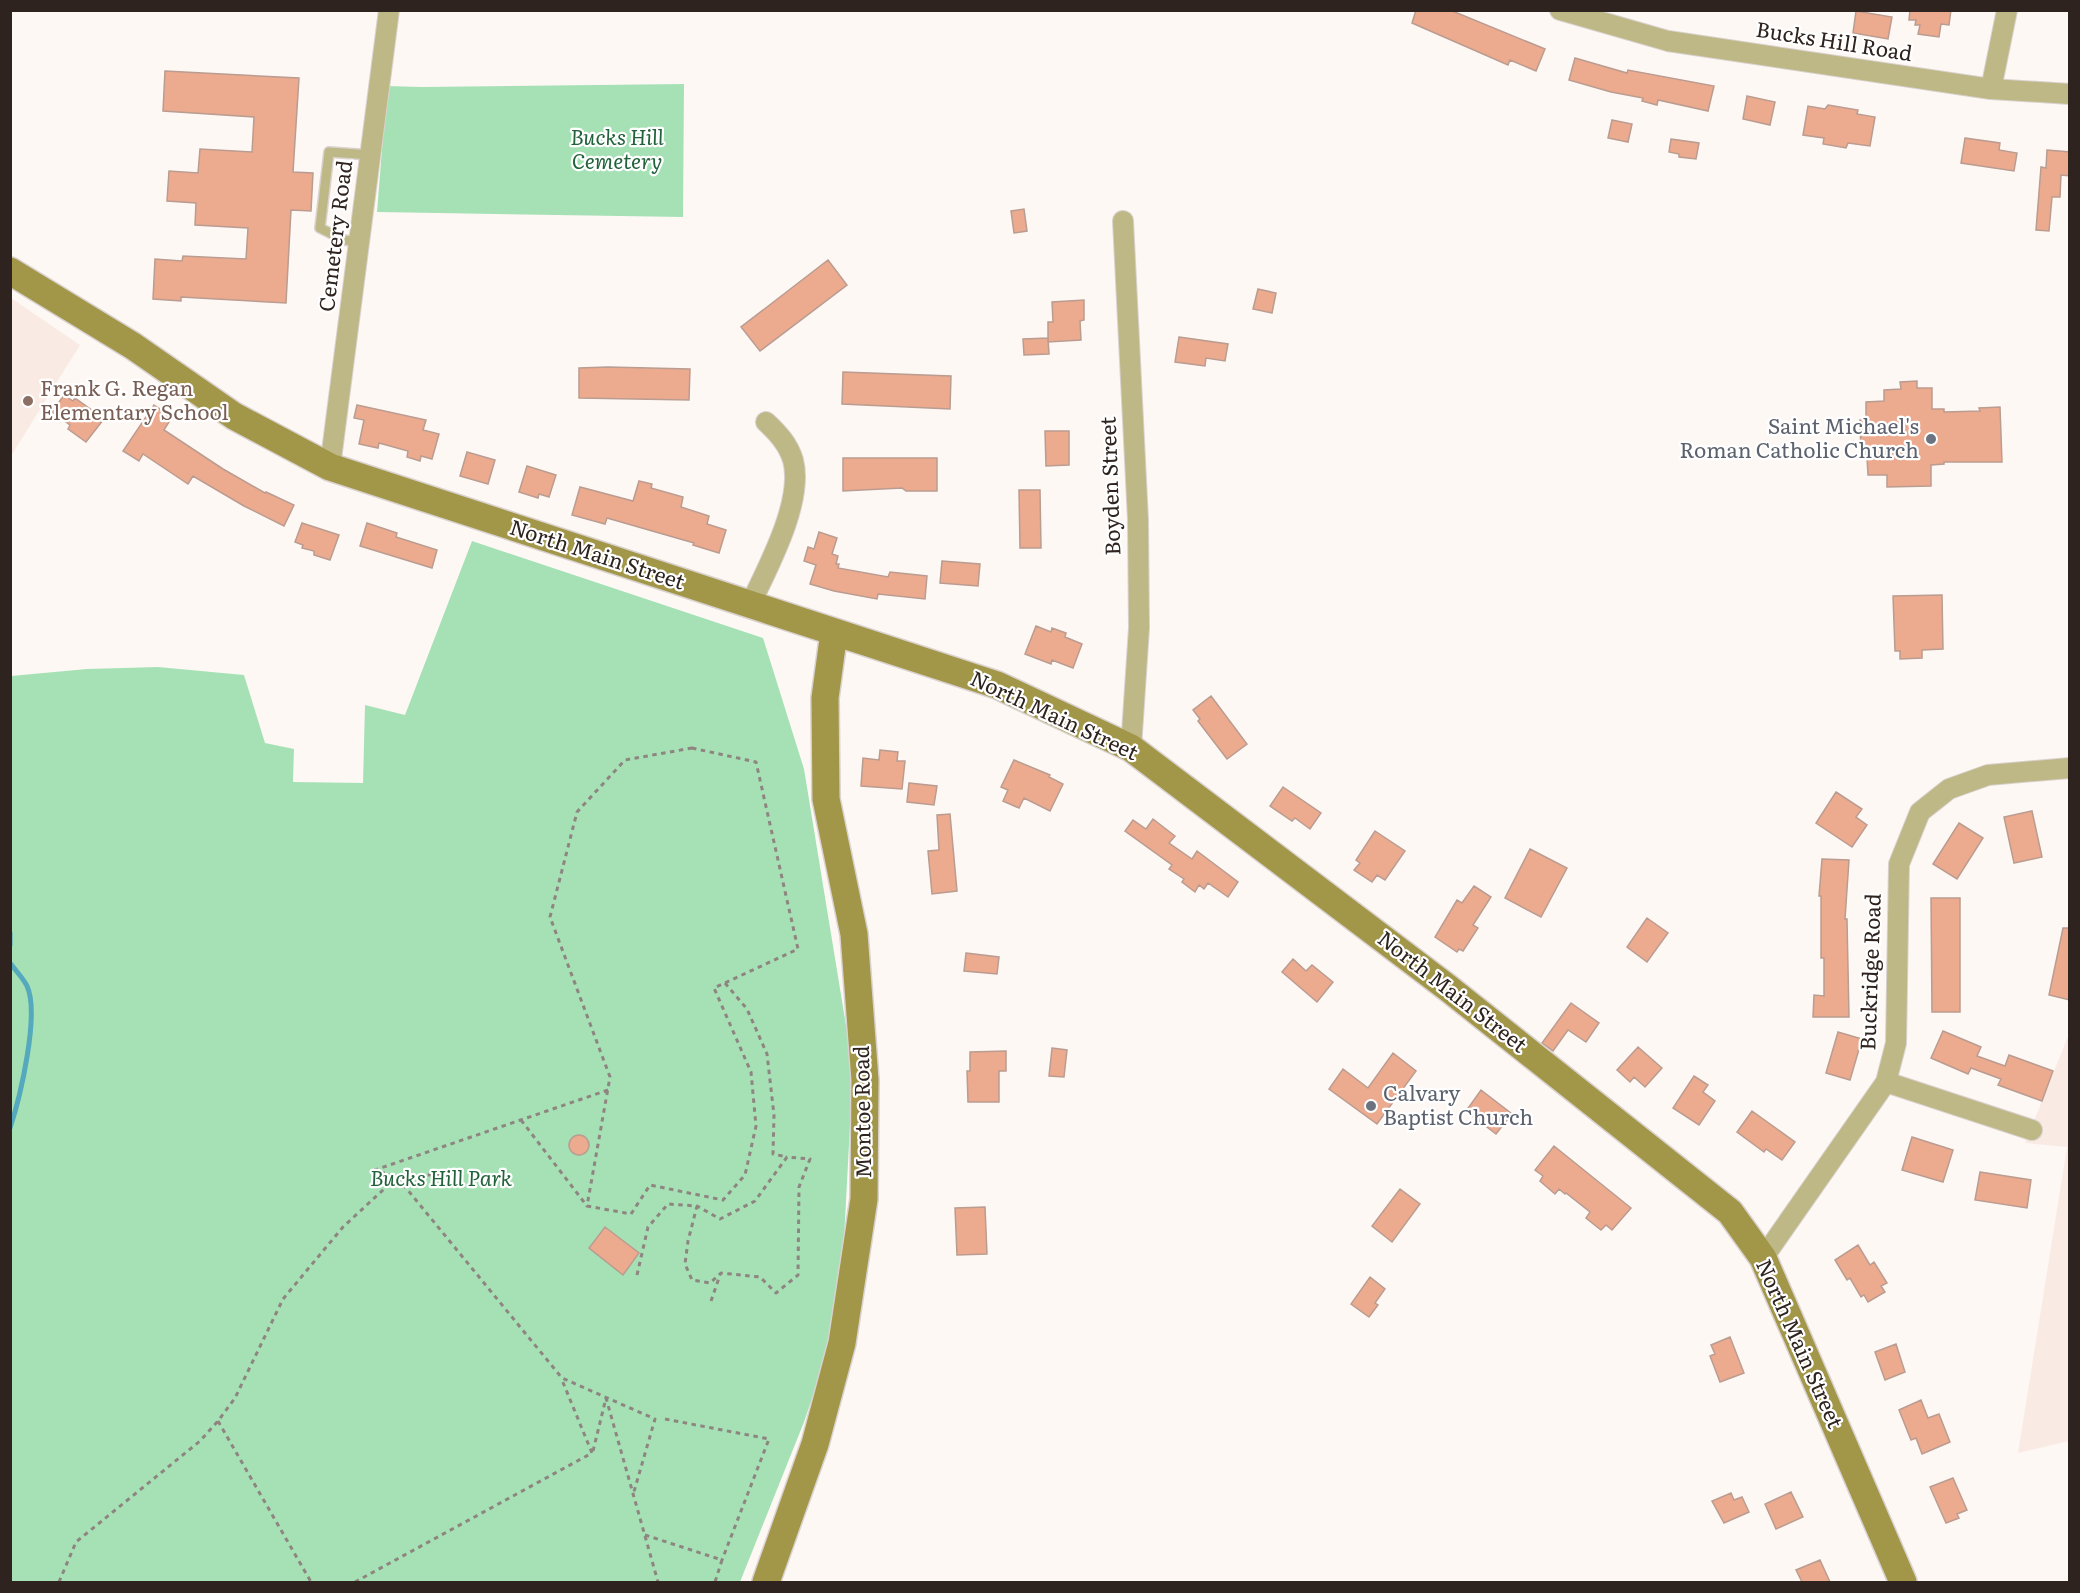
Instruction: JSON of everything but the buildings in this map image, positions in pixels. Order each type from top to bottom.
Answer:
[{"type":"main road","name":"North Main Street","points":[[10,271],[133,346],[234,416],[330,467],[997,684],[1131,748],[1448,988],[1730,1212],[1763,1258],[1903,1582]]},
{"type":"main road","name":"Montoe Road","points":[[766,1582],[814,1444],[842,1343],[864,1199],[865,1080],[854,933],[826,799],[825,698],[834,632]]},
{"type":"street","name":"Cemetery Road","points":[[330,467],[389,10]]},
{"type":"street","name":"Bucks Hill Road","points":[[1560,10],[1668,41],[1990,89],[2070,94]]},
{"type":"street","points":[[1990,89],[2007,10]]},
{"type":"street","name":"Boyden Street","points":[[1123,221],[1138,520],[1139,628],[1131,748]]},
{"type":"street","points":[[750,605],[778,545],[794,496],[793,460],[782,437],[766,422]]},
{"type":"street","name":"Buckridge Road","points":[[1763,1258],[1887,1082],[1896,1043],[1899,864],[1920,812],[1949,789],[1988,775],[2070,768]]},
{"type":"street","points":[[1887,1082],[2032,1130]]},
{"type":"lane","points":[[360,242],[344,240],[320,228],[329,152],[371,155]]},
{"type":"path","points":[[520,1120],[587,1206],[631,1214],[650,1185],[723,1200],[745,1175],[756,1126],[751,1072],[714,988],[798,949],[756,762],[692,748],[625,760],[577,812],[550,917],[610,1077],[587,1206]]},
{"type":"path","points":[[697,1206],[685,1264],[692,1280],[710,1283],[721,1273],[760,1277],[776,1293],[798,1275],[799,1187],[810,1159],[773,1154],[774,1115],[767,1054],[747,1009],[724,983]]},
{"type":"path","points":[[446,1174],[397,1177],[375,1170],[608,1090]]},
{"type":"path","points":[[637,1275],[648,1227],[668,1204],[697,1206],[720,1219],[755,1201],[787,1157]]},
{"type":"path","points":[[397,1177],[562,1378],[592,1452]]},
{"type":"path","points":[[59,1582],[76,1542],[201,1441],[218,1421],[235,1398],[283,1299],[343,1227],[397,1177]]},
{"type":"path","points":[[711,1301],[721,1273]]},
{"type":"path","points":[[562,1378],[655,1419],[633,1495]]},
{"type":"path","points":[[355,1582],[592,1452],[606,1398]]},
{"type":"path","points":[[606,1398],[658,1582]]},
{"type":"path","points":[[665,1419],[769,1439],[715,1582]]},
{"type":"path","points":[[218,1421],[311,1582]]},
{"type":"path","points":[[645,1535],[722,1560]]},
{"type":"shaded area","name":"Frank G. Regan Elementary School","points":[[11,298],[80,345],[11,456]]},
{"type":"shaded area","points":[[2069,1034],[2069,1441],[2018,1453],[2067,1147],[2025,1143]]},
{"type":"green space","name":"Bucks Hill Cemetery","points":[[684,84],[683,217],[377,212],[387,86]]},
{"type":"green space","name":"Bucks Hill Park","points":[[472,541],[763,638],[804,769],[853,1068],[840,1316],[804,1422],[740,1582],[11,1582],[11,676],[87,669],[158,667],[244,675],[265,743],[294,749],[293,782],[363,783],[365,705],[405,715]]},
{"type":"waterway","points":[[10,933],[10,945]]},
{"type":"waterway","points":[[10,963],[27,986],[31,1016],[27,1056],[10,1128]]},
{"type":"place","name":"Frank G. Regan Elementary School","points":[[28,401]]},
{"type":"place","name":"Saint Michael's Roman Catholic Church","points":[[1931,439]]},
{"type":"place","name":"Calvary Baptist Church","points":[[1371,1106]]}]
